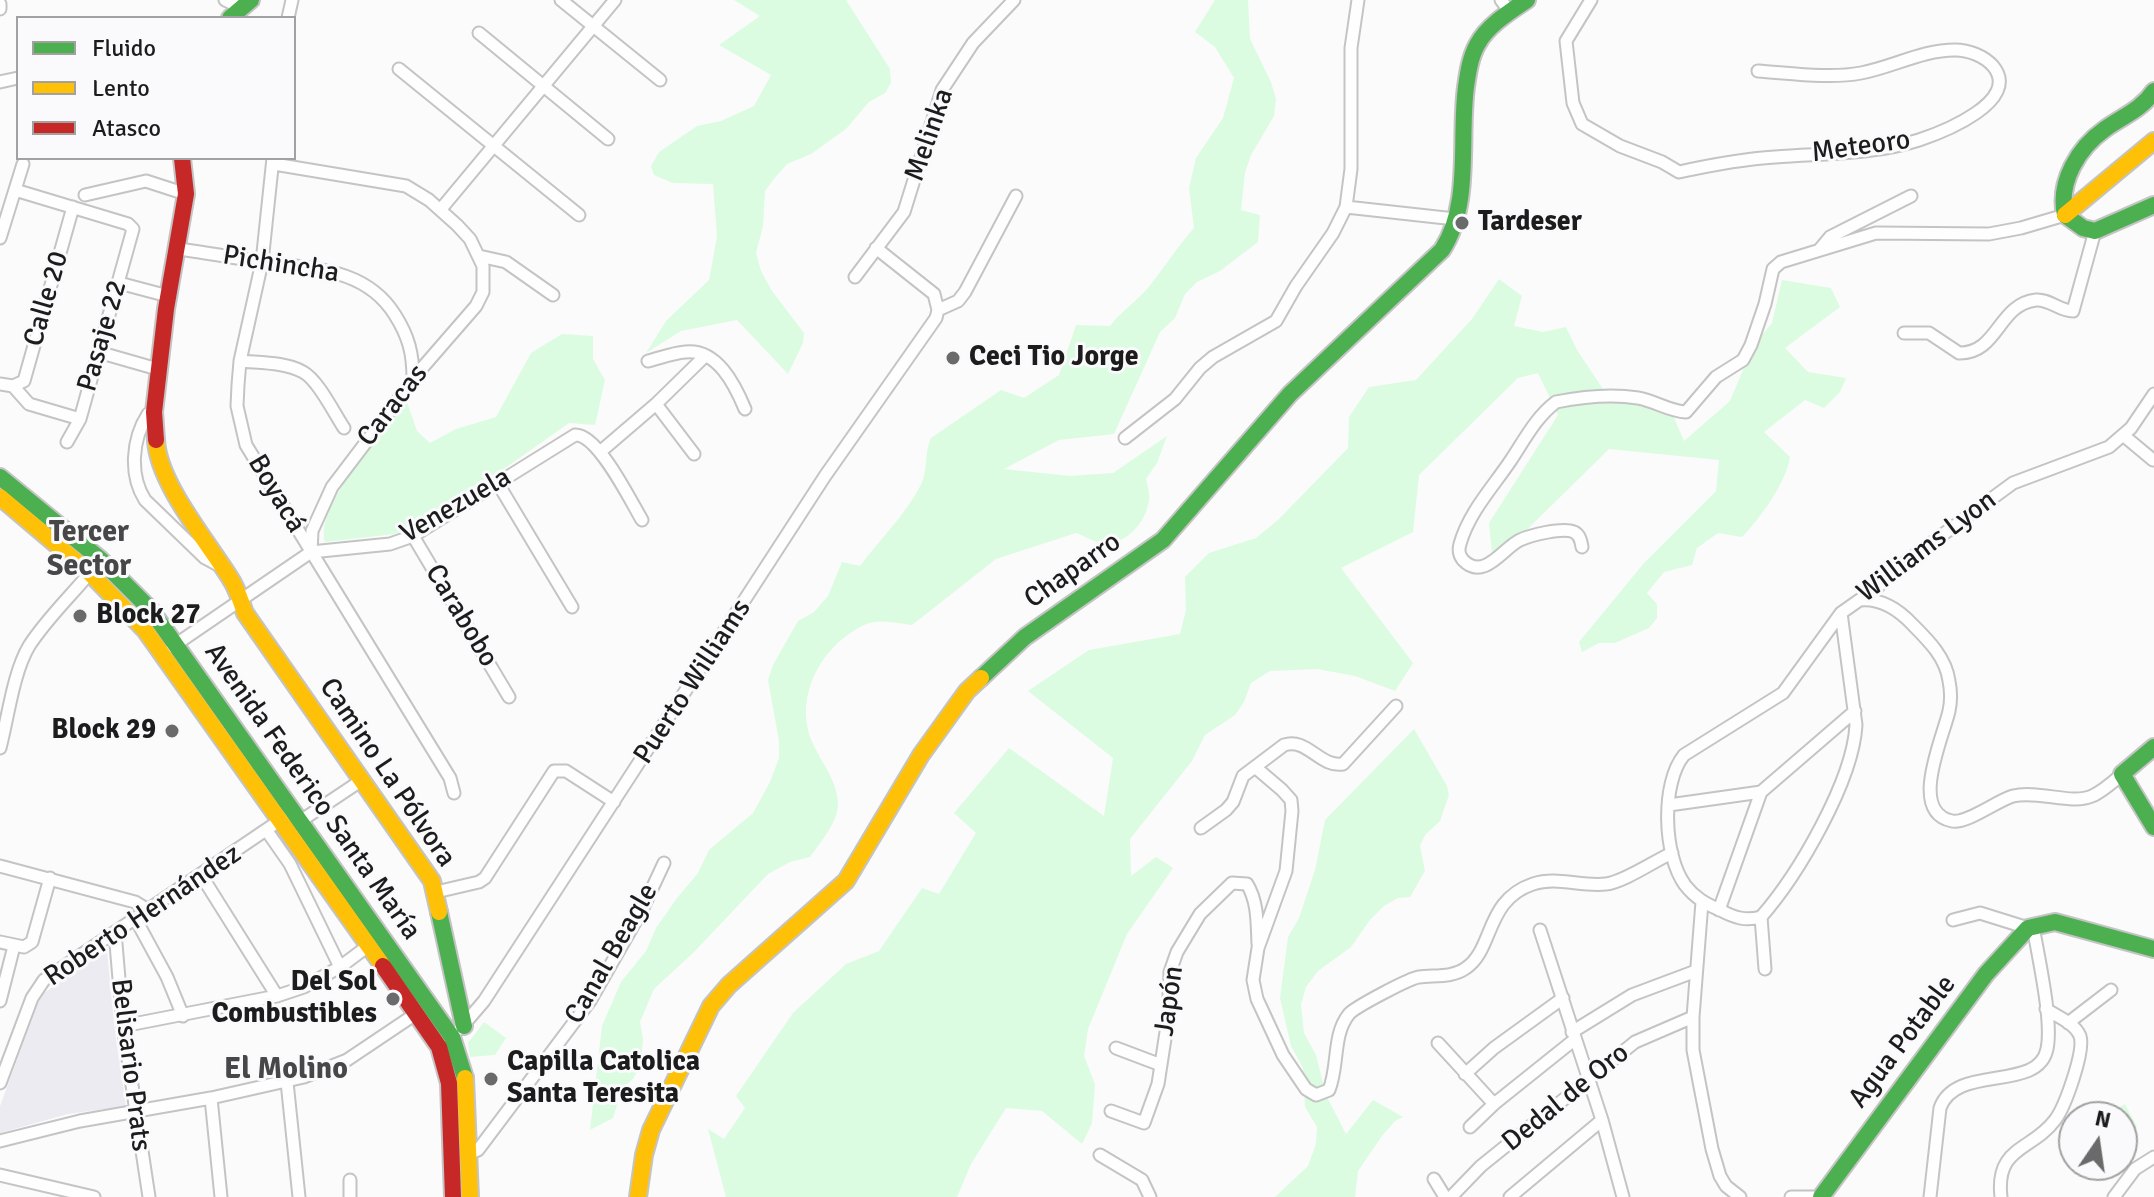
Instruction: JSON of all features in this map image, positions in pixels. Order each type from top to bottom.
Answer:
[{"type":"street","points":[[225,0],[241,9]]},
{"type":"street","points":[[561,0],[660,80]]},
{"type":"street","points":[[441,209],[615,0]]},
{"type":"street","name":"Melinka","points":[[855,277],[904,212],[942,90],[973,43],[1014,0]]},
{"type":"street","points":[[1125,438],[1175,399],[1213,357],[1276,321],[1333,233],[1346,207],[1352,159],[1351,48],[1358,0]]},
{"type":"street","name":"Chaparro","points":[[638,1197],[651,1130],[711,1006],[729,985],[846,881],[921,755],[958,702],[1025,637],[1163,540],[1290,394],[1442,250],[1449,240],[1455,219],[1467,74],[1477,45],[1505,6],[1527,0]]},
{"type":"street","name":"Meteoro","points":[[1591,0],[1566,41],[1573,103],[1582,124],[1620,146],[1679,172],[1718,163],[1880,150],[1922,139],[1975,114],[1991,102],[1998,92],[1999,79],[1995,69],[1983,57],[1955,50],[1904,58],[1859,73],[1758,71]]},
{"type":"street","points":[[479,33],[608,139]]},
{"type":"street","points":[[399,69],[579,215]]},
{"type":"street","points":[[2154,91],[2138,110],[2100,132],[2068,174],[2062,196],[2065,215],[2083,228],[2095,231],[2154,205]]},
{"type":"street","points":[[1582,547],[1581,538],[1574,532],[1543,533],[1518,540],[1500,558],[1485,566],[1469,565],[1461,559],[1458,550],[1465,529],[1479,505],[1546,410],[1556,402],[1623,397],[1686,412],[1716,377],[1743,360],[1751,345],[1773,269],[1781,262],[1876,233],[1989,234],[2065,215],[2154,141]]},
{"type":"street","name":"Camino La Pólvora","points":[[182,160],[186,194],[179,249],[168,296],[154,412],[156,448],[166,477],[232,580],[245,613],[422,864],[436,892],[451,1037]]},
{"type":"street","points":[[273,161],[394,183],[418,192],[441,209],[470,239],[481,261],[506,262],[553,295]]},
{"type":"street","name":"Boyacá","points":[[273,161],[262,262],[240,361],[237,406],[246,445],[450,778],[454,793]]},
{"type":"street","points":[[0,238],[23,164]]},
{"type":"street","points":[[85,195],[146,181],[186,194]]},
{"type":"street","points":[[15,190],[73,207]]},
{"type":"street","points":[[876,248],[934,294],[938,310],[958,301],[965,292],[1016,196]]},
{"type":"street","points":[[1820,249],[1830,237],[1911,196]]},
{"type":"street","name":"Pasaje 22","points":[[67,442],[80,419],[132,228],[73,207]]},
{"type":"street","name":"Calle 20","points":[[13,386],[24,381],[73,207]]},
{"type":"street","points":[[1346,207],[1455,219]]},
{"type":"street","points":[[1904,333],[1929,333],[1964,353],[1985,345],[2007,314],[2023,304],[2035,300],[2047,301],[2062,310],[2073,311],[2095,231]]},
{"type":"street","name":"Pichincha","points":[[179,249],[330,271],[352,277],[379,294],[395,315],[411,345],[413,380]]},
{"type":"street","name":"Caracas","points":[[311,552],[312,531],[332,487],[413,380],[476,306],[483,292],[481,261]]},
{"type":"street","points":[[119,283],[168,296]]},
{"type":"street","name":"Puerto Williams","points":[[451,1037],[484,1001],[825,476],[936,318],[938,310]]},
{"type":"street","points":[[98,352],[161,370]]},
{"type":"street","points":[[648,361],[685,352],[705,356],[732,379],[745,409]]},
{"type":"street","points":[[642,520],[600,452],[705,356]]},
{"type":"street","points":[[240,361],[302,371],[318,388],[344,428]]},
{"type":"street","points":[[0,384],[13,386],[29,404],[80,419]]},
{"type":"street","name":"Williams Lyon","points":[[1761,917],[1794,873],[1823,822],[1855,742],[1855,711],[1841,613],[2013,483],[2109,447],[2123,435],[2154,394]]},
{"type":"street","points":[[656,404],[694,454]]},
{"type":"street","name":"Camino La Pólvora","points":[[154,412],[148,414],[144,421],[136,447],[135,473],[139,491],[205,558],[224,568]]},
{"type":"street","name":"Venezuela","points":[[170,649],[311,552],[390,544],[413,536],[570,438],[580,435],[590,440],[600,452]]},
{"type":"street","points":[[2123,435],[2153,460]]},
{"type":"street","name":"Avenida Federico Santa María","points":[[0,477],[95,566]]},
{"type":"street","points":[[497,482],[572,607]]},
{"type":"street","name":"Avenida Federico Santa María","points":[[0,497],[137,594],[170,649],[368,946],[417,1013],[451,1037]]},
{"type":"street","name":"Carabobo","points":[[413,536],[509,697]]},
{"type":"street","points":[[0,748],[21,662],[28,648],[49,618],[95,566]]},
{"type":"street","points":[[1855,601],[1880,601],[1905,617],[1937,652],[1945,666],[1949,679],[1950,708],[1929,784],[1933,808],[1953,822],[1964,820],[1997,802],[2026,794],[2091,797],[2154,747]]},
{"type":"street","points":[[1765,969],[1761,917],[1741,920],[1702,902],[1685,884],[1672,853],[1668,830],[1673,778],[1677,764],[1684,755],[1783,693],[1841,613]]},
{"type":"street","points":[[1201,828],[1233,802],[1243,776],[1284,745],[1291,742],[1300,744],[1334,765],[1343,764],[1396,706]]},
{"type":"street","points":[[1719,910],[1761,792],[1855,711]]},
{"type":"street","points":[[1255,767],[1291,800],[1292,811],[1286,871],[1258,948],[1253,980],[1257,999],[1283,1055],[1311,1094],[1323,1094],[1329,1090],[1335,1076],[1338,1034],[1348,1015],[1369,1000],[1385,995],[1412,979],[1444,976],[1468,967],[1481,949],[1497,913],[1516,894],[1530,885],[1545,881],[1612,883],[1672,853]]},
{"type":"street","points":[[436,892],[485,878],[554,771],[566,771],[614,802]]},
{"type":"street","points":[[2122,774],[2154,827]]},
{"type":"street","name":"Roberto Hernández","points":[[0,1083],[37,987],[52,973],[285,821],[362,780]]},
{"type":"street","points":[[1669,805],[1761,792]]},
{"type":"street","points":[[285,821],[290,864],[340,967]]},
{"type":"street","name":"Avenida Federico Santa María","points":[[285,821],[383,936],[451,1037],[465,1078],[470,1197]]},
{"type":"street","name":"Canal Beagle","points":[[468,1154],[478,1150],[590,1001],[642,910],[664,863]]},
{"type":"street","points":[[0,866],[135,902],[148,910]]},
{"type":"street","points":[[201,875],[277,996]]},
{"type":"street","points":[[0,942],[19,947],[32,942],[50,878]]},
{"type":"street","name":"Japón","points":[[1111,1111],[1144,1123],[1161,1065],[1168,1019],[1170,972],[1177,952],[1200,914],[1232,883],[1247,884],[1251,890],[1257,914],[1258,948]]},
{"type":"street","points":[[1702,902],[1693,1017],[1694,1059],[1720,1176],[1726,1186],[1740,1197]]},
{"type":"street","points":[[1953,920],[1980,913],[2031,927],[2055,922],[2154,949]]},
{"type":"street","points":[[135,918],[167,977],[183,1016]]},
{"type":"street","points":[[1930,1197],[1942,1102],[1956,1088],[1968,1083],[2023,1072],[2039,1064],[2048,1047],[2046,1009],[2031,927]]},
{"type":"street","name":"Agua Potable","points":[[1821,1197],[1986,974],[2031,927]]},
{"type":"street","points":[[1540,930],[1602,1120],[1623,1197]]},
{"type":"street","name":"Belisario Prats","points":[[115,932],[123,1026],[149,1197]]},
{"type":"street","points":[[123,1026],[277,996],[304,987],[340,967],[368,946]]},
{"type":"street","points":[[0,1001],[19,947]]},
{"type":"street","points":[[1470,1127],[1573,1036],[1632,995],[1696,971]]},
{"type":"street","points":[[2068,1023],[2111,990]]},
{"type":"street","points":[[1465,1074],[1494,1048],[1563,998]]},
{"type":"street","points":[[2001,1197],[2002,1176],[2008,1158],[2052,1124],[2068,1092],[2078,1059],[2081,1042],[2077,1031],[2046,1009]]},
{"type":"street","points":[[0,1141],[80,1121],[287,1082],[347,1060],[417,1013]]},
{"type":"street","name":"Dedal de Oro","points":[[1448,1197],[1481,1166],[1635,1042],[1693,1017]]},
{"type":"street","name":"Avenida Federico Santa María","points":[[451,1037],[449,1083],[453,1197]]},
{"type":"street","points":[[1438,1043],[1494,1104]]},
{"type":"street","points":[[1116,1048],[1161,1065]]},
{"type":"street","points":[[287,1082],[299,1197]]},
{"type":"street","points":[[211,1098],[221,1197]]},
{"type":"street","points":[[1510,1197],[1602,1120]]},
{"type":"street","points":[[1100,1155],[1142,1180],[1150,1197]]},
{"type":"street","points":[[2114,1197],[2135,1169],[2154,1157]]},
{"type":"street","points":[[0,1175],[94,1197]]},
{"type":"street","points":[[1434,1179],[1448,1197]]},
{"type":"street","points":[[350,1180],[350,1197]]},
{"type":"street","points":[[1791,1197],[1813,1197]]},
{"type":"shaded area","points":[[107,950],[126,1106],[68,1114],[0,1133],[0,1106],[38,1003],[44,993]]},
{"type":"green space","points":[[734,0],[846,0],[890,69],[891,83],[885,93],[869,102],[846,129],[811,154],[787,164],[765,191],[763,226],[756,253],[772,291],[804,333],[803,343],[788,374],[737,320],[681,331],[646,353],[666,321],[709,280],[717,237],[713,184],[673,183],[654,175],[651,166],[659,152],[697,126],[721,121],[754,106],[771,75],[719,45],[760,16]]},
{"type":"green space","points":[[1215,0],[1248,0],[1250,39],[1276,99],[1274,116],[1251,155],[1245,173],[1241,210],[1260,215],[1258,242],[1220,271],[1197,282],[1185,294],[1175,318],[1160,332],[1114,434],[1059,440],[1004,469],[1070,476],[1113,473],[1167,436],[1157,463],[1146,479],[1149,499],[1146,513],[1131,533],[1117,542],[1101,543],[1076,533],[996,559],[912,625],[869,623],[850,633],[827,655],[811,683],[806,714],[811,739],[837,794],[837,811],[832,825],[810,857],[790,862],[768,874],[654,989],[640,1022],[643,1039],[641,1061],[634,1078],[622,1089],[613,1118],[590,1130],[602,1026],[621,982],[646,951],[656,928],[677,898],[698,873],[709,850],[753,813],[770,782],[779,758],[779,741],[768,680],[798,621],[814,612],[828,596],[842,562],[860,566],[902,514],[922,482],[931,438],[1001,390],[1024,398],[1059,375],[1076,325],[1110,326],[1146,290],[1194,228],[1189,188],[1196,158],[1223,118],[1234,78],[1215,47],[1195,32]]},
{"type":"green space","points":[[1499,279],[1522,296],[1514,326],[1543,332],[1566,327],[1603,389],[1666,399],[1684,441],[1730,401],[1753,346],[1772,323],[1782,280],[1831,288],[1840,307],[1785,348],[1808,372],[1846,378],[1840,392],[1824,408],[1805,400],[1764,432],[1790,457],[1788,467],[1772,499],[1742,537],[1718,533],[1697,548],[1692,565],[1664,572],[1647,593],[1657,604],[1657,618],[1649,628],[1615,643],[1599,643],[1582,652],[1579,642],[1644,563],[1716,491],[1719,460],[1609,449],[1493,563],[1489,523],[1558,415],[1538,373],[1518,378],[1419,475],[1413,532],[1341,568],[1413,663],[1395,691],[1355,676],[1317,669],[1270,671],[1251,683],[1235,715],[1205,735],[1192,761],[1130,839],[1131,876],[1156,857],[1173,868],[1127,934],[1088,1029],[1084,1056],[1095,1084],[1092,1123],[1082,1144],[1042,1111],[1006,1108],[971,1164],[957,1197],[726,1197],[708,1129],[724,1139],[745,1108],[736,1096],[793,1013],[846,964],[879,951],[922,888],[939,894],[976,833],[954,813],[1009,748],[1104,816],[1113,758],[1028,691],[1089,650],[1180,634],[1186,610],[1185,577],[1209,553],[1256,538],[1278,520],[1348,448],[1349,417],[1369,387],[1416,380],[1472,319]]},
{"type":"green space","points":[[562,334],[593,336],[593,359],[605,380],[595,425],[569,423],[508,466],[407,529],[395,534],[325,542],[324,528],[340,490],[406,399],[417,431],[430,443],[456,429],[496,417],[531,353]]},
{"type":"green space","points":[[1414,729],[1447,786],[1449,795],[1440,821],[1425,835],[1420,846],[1425,871],[1410,897],[1398,898],[1384,906],[1351,947],[1318,971],[1306,987],[1301,1005],[1304,1033],[1316,1055],[1326,1095],[1346,1134],[1373,1100],[1403,1117],[1395,1121],[1382,1136],[1358,1171],[1355,1197],[1275,1197],[1308,1166],[1316,1144],[1317,1127],[1305,1107],[1303,1068],[1291,1046],[1280,998],[1288,937],[1299,918],[1315,870],[1325,820]]},
{"type":"green space","points":[[484,1022],[506,1038],[495,1055],[470,1057],[468,1043]]},
{"type":"traffic: fast","points":[[232,16],[251,0]]},
{"type":"traffic: fast","points":[[981,678],[1025,637],[1163,540],[1290,394],[1442,250],[1451,232],[1461,192],[1464,107],[1473,55],[1481,38],[1492,26],[1527,0]]},
{"type":"traffic: fast","points":[[2154,91],[2138,108],[2105,129],[2086,146],[2072,167],[2064,190],[2065,215],[2083,228],[2095,231],[2154,205]]},
{"type":"traffic: fast","points":[[0,477],[100,559],[151,610],[452,1037],[465,1078]]},
{"type":"traffic: fast","points":[[2154,747],[2122,774],[2154,827]]},
{"type":"traffic: fast","points":[[439,912],[464,1026]]},
{"type":"traffic: fast","points":[[1821,1197],[1986,974],[2028,928],[2055,922],[2154,949]]},
{"type":"traffic: slow","points":[[2065,215],[2154,141]]},
{"type":"traffic: slow","points":[[156,440],[159,457],[174,493],[232,582],[245,613],[432,881],[439,912]]},
{"type":"traffic: slow","points":[[0,497],[90,573],[145,630],[383,966]]},
{"type":"traffic: slow","points":[[638,1197],[651,1130],[711,1006],[729,985],[846,881],[921,755],[967,691],[981,678]]},
{"type":"traffic: slow","points":[[465,1078],[470,1197]]},
{"type":"traffic: jam","points":[[156,440],[154,412],[166,309],[186,194],[182,160]]},
{"type":"traffic: jam","points":[[383,966],[439,1047],[449,1083],[453,1197]]},
{"type":"place","name":"Tardeser","points":[[1462,223]]},
{"type":"place","name":"Ceci Tio Jorge","points":[[953,358]]},
{"type":"place","name":"Block 27","points":[[80,616]]},
{"type":"place","name":"Block 29","points":[[172,731]]},
{"type":"place","name":"Del Sol Combustibles","points":[[393,999]]},
{"type":"place","name":"Capilla Catolica Santa Teresita","points":[[491,1079]]},
{"type":"district","name":"Tercer Sector","points":[[89,550]]},
{"type":"district","name":"El Molino","points":[[286,1070]]}]
